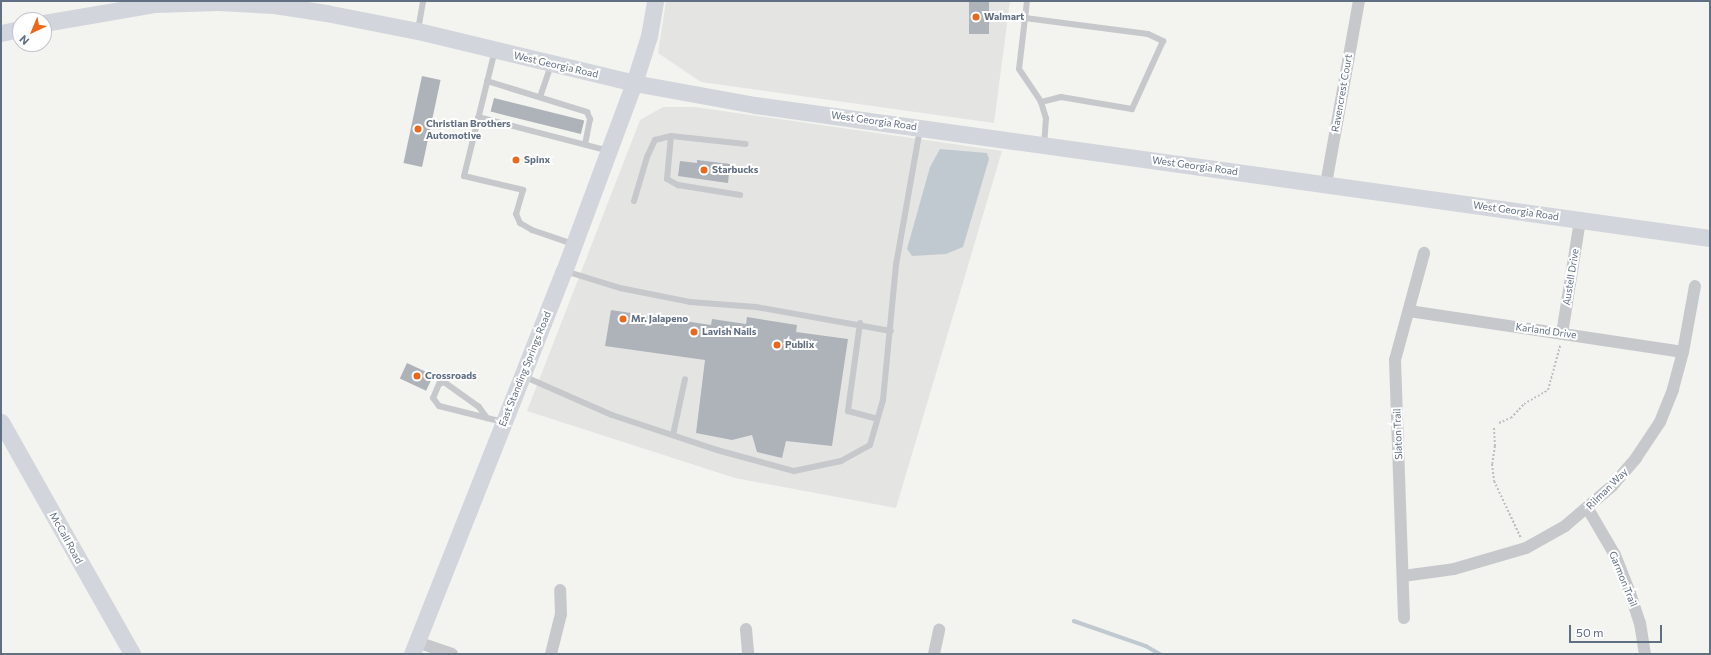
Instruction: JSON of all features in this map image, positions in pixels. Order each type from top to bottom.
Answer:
[{"type":"main road","name":"East Standing Springs Road","points":[[414,648],[495,420],[523,376],[609,151],[634,83],[649,36],[655,1]]},
{"type":"main road","name":"West Georgia Road","points":[[52,21],[119,5],[186,2],[249,3],[326,12],[418,31],[634,83],[755,105],[1044,144],[1710,238]]},
{"type":"main road","points":[[1,33],[12,31]]},
{"type":"main road","name":"McCall Road","points":[[1,422],[132,654]]},
{"type":"street","name":"Ravencrest Court","points":[[1326,184],[1359,1]]},
{"type":"street","name":"Austell Drive","points":[[1562,334],[1580,220]]},
{"type":"street","name":"Slaton Trail","points":[[1404,618],[1395,360],[1424,253]]},
{"type":"street","name":"Rilman Way","points":[[1402,576],[1454,569],[1526,548],[1565,526],[1588,509],[1636,458],[1660,422],[1673,388],[1683,352],[1695,286]]},
{"type":"street","name":"Karland Drive","points":[[1409,311],[1683,352]]},
{"type":"street","name":"Garmon Trail","points":[[1588,509],[1615,555],[1628,587],[1640,623],[1645,654]]},
{"type":"street","points":[[551,654],[561,614],[560,590]]},
{"type":"street","points":[[746,629],[748,654]]},
{"type":"street","points":[[934,654],[939,630]]},
{"type":"street","points":[[414,648],[452,654]]},
{"type":"lane","points":[[418,31],[423,1]]},
{"type":"lane","points":[[1027,1],[1019,69],[1041,102],[1046,118],[1044,144]]},
{"type":"lane","points":[[1025,18],[1148,34],[1163,41],[1132,109],[1061,97],[1041,102]]},
{"type":"lane","points":[[495,50],[464,176],[523,190],[516,214],[520,223],[532,230],[573,244]]},
{"type":"lane","points":[[540,97],[551,64]]},
{"type":"lane","points":[[487,81],[587,112],[590,119],[585,145]]},
{"type":"lane","points":[[478,117],[609,151]]},
{"type":"lane","points":[[523,376],[612,415],[794,471],[841,461],[870,445],[883,400],[891,331],[896,265],[921,128]]},
{"type":"lane","points":[[634,201],[647,157],[655,140],[671,136],[746,144]]},
{"type":"lane","points":[[671,136],[667,179],[678,185],[740,195]]},
{"type":"lane","points":[[564,271],[620,288],[690,302],[756,307],[860,323],[891,331]]},
{"type":"lane","points":[[860,323],[848,411],[877,419]]},
{"type":"lane","points":[[673,435],[685,379]]},
{"type":"lane","points":[[444,382],[495,420],[439,406],[433,398],[439,384],[444,382]]},
{"type":"path","points":[[1499,423],[1511,418],[1524,404],[1548,390],[1562,334]]},
{"type":"path","points":[[1494,428],[1495,446],[1492,464],[1494,481],[1526,548]]},
{"type":"shaded area","points":[[666,1],[1010,1],[994,123],[701,82],[658,53]]},
{"type":"shaded area","points":[[663,107],[695,107],[1002,151],[896,508],[735,478],[527,411],[640,120]]},
{"type":"shaded area","points":[[940,149],[987,153],[989,159],[963,247],[946,254],[912,256],[907,249],[930,167]]},
{"type":"building","name":"Walmart","points":[[969,1],[989,1],[989,34],[969,34]]},
{"type":"building","name":"Christian Brothers Automotive","points":[[422,76],[441,80],[422,167],[403,163]]},
{"type":"building","name":"Spinx","points":[[494,98],[584,120],[581,134],[491,112]]},
{"type":"building","name":"Starbucks","points":[[697,160],[730,164],[728,183],[678,176],[680,161],[697,163]]},
{"type":"building","points":[[611,310],[711,325],[712,319],[746,324],[747,317],[797,325],[796,332],[848,339],[832,446],[786,441],[782,458],[757,452],[752,435],[732,440],[696,433],[705,360],[605,346]]},
{"type":"building","name":"Crossroads","points":[[407,363],[433,375],[426,391],[400,378]]},
{"type":"waterway","points":[[1074,621],[1146,646],[1160,654]]},
{"type":"place","name":"Walmart","points":[[976,17]]},
{"type":"place","name":"Christian Brothers Automotive","points":[[418,129]]},
{"type":"place","name":"Spinx","points":[[516,160]]},
{"type":"place","name":"Starbucks","points":[[704,170]]},
{"type":"place","name":"Mr. Jalapeno","points":[[623,319]]},
{"type":"place","name":"Lavish Nails","points":[[694,332]]},
{"type":"place","name":"Publix","points":[[777,345]]},
{"type":"place","name":"Crossroads","points":[[417,376]]}]
